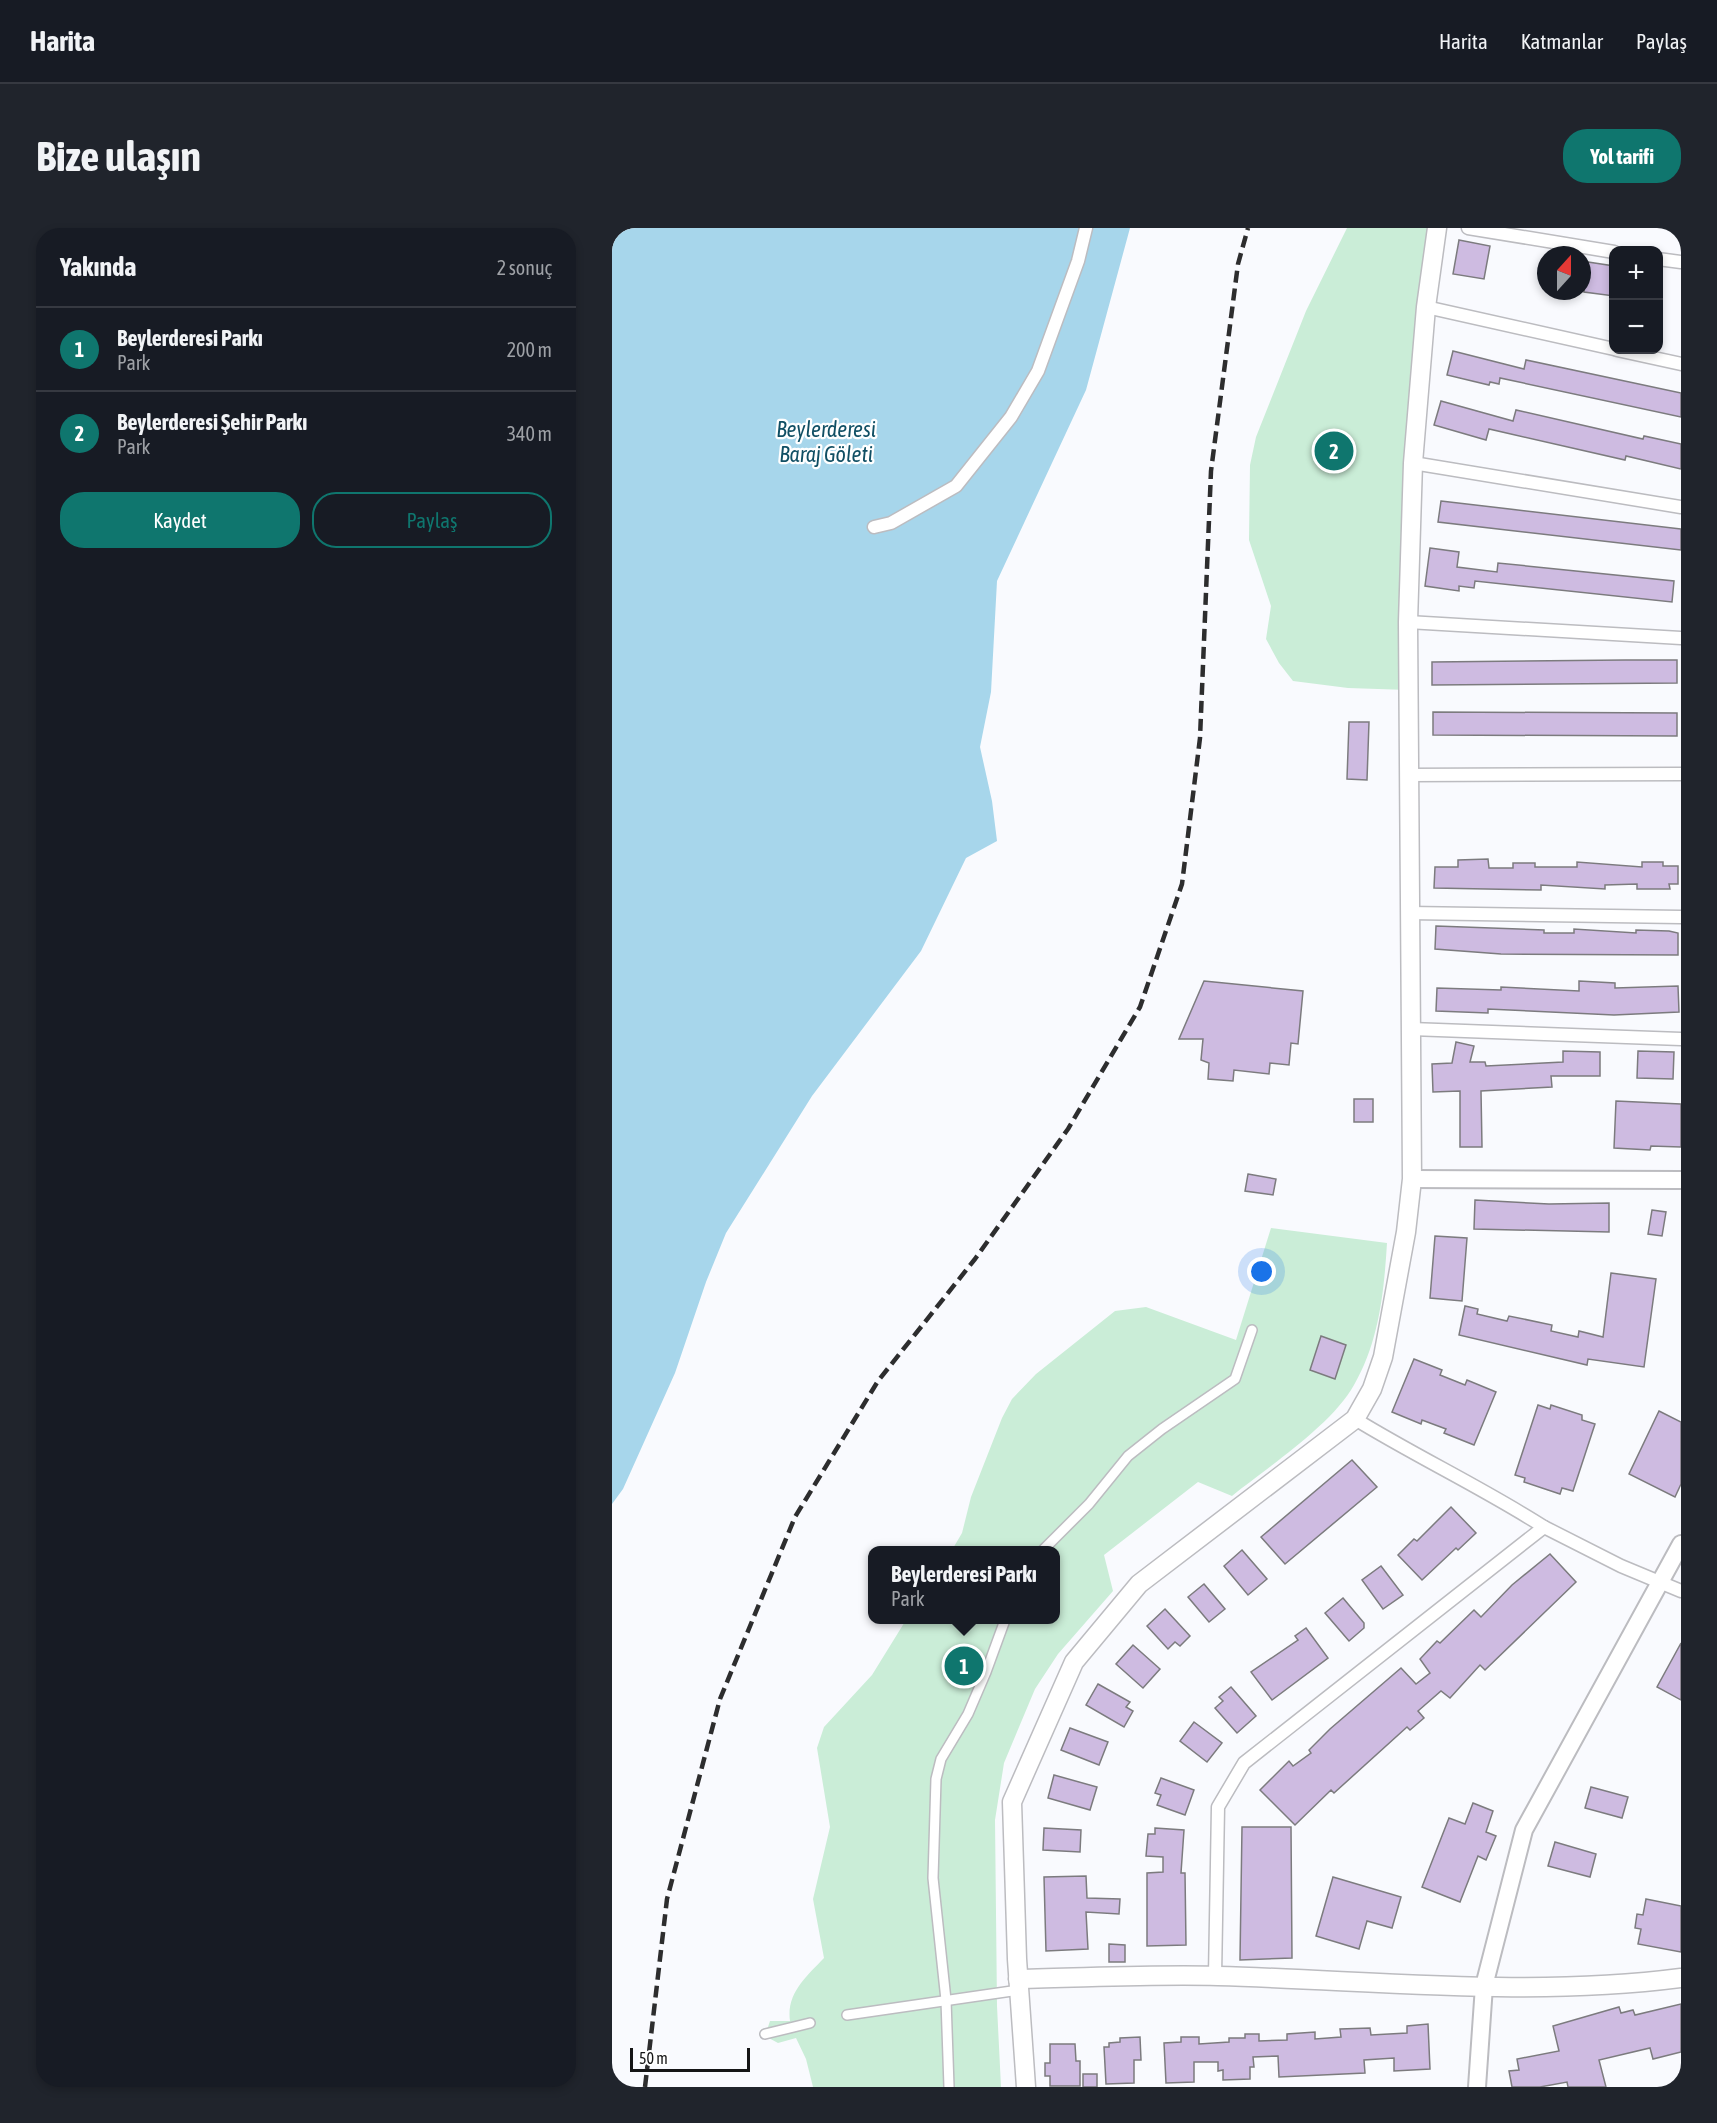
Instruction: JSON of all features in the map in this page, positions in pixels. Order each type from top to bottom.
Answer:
[{"type":"main road","points":[[1026,2087],[1018,1984],[1012,1802],[1074,1662],[1139,1584],[1355,1419],[1372,1389],[1383,1357],[1406,1232],[1412,1179],[1407,776],[1408,622],[1413,463],[1426,307],[1437,228]]},
{"type":"main road","points":[[1018,1984],[1215,1976],[1484,1986],[1640,1983],[1681,1978]]},
{"type":"street","points":[[874,526],[891,523],[956,486],[1011,417],[1038,371],[1078,261],[1086,228]]},
{"type":"street","points":[[1468,228],[1609,251]]},
{"type":"street","points":[[1663,260],[1681,262]]},
{"type":"street","points":[[1426,307],[1609,348]]},
{"type":"street","points":[[1637,354],[1681,364]]},
{"type":"street","points":[[1413,463],[1681,507]]},
{"type":"street","points":[[1408,622],[1681,638]]},
{"type":"street","points":[[1407,776],[1681,774]]},
{"type":"street","points":[[1409,913],[1681,917]]},
{"type":"street","points":[[1411,1029],[1681,1039]]},
{"type":"street","points":[[1412,1179],[1681,1180]]},
{"type":"street","points":[[1048,1546],[1089,1504],[1128,1456],[1162,1429],[1234,1379],[1252,1330]]},
{"type":"street","points":[[1355,1419],[1414,1454],[1502,1500],[1544,1527],[1622,1566],[1681,1590]]},
{"type":"street","points":[[1215,1976],[1218,1807],[1244,1763],[1544,1527]]},
{"type":"street","points":[[1477,2087],[1484,1986],[1524,1830],[1681,1544]]},
{"type":"street","points":[[949,2087],[945,2000],[933,1878],[936,1777],[941,1759],[968,1714],[1004,1624]]},
{"type":"street","points":[[847,2015],[945,2000],[1018,1984]]},
{"type":"street","points":[[765,2034],[810,2023]]},
{"type":"green space","points":[[1347,228],[1437,228],[1430,280],[1408,690],[1348,688],[1293,681],[1279,663],[1266,639],[1271,606],[1249,540],[1250,465],[1256,437],[1306,311]]},
{"type":"green space","points":[[1271,1228],[1387,1243],[1382,1298],[1375,1334],[1362,1369],[1344,1400],[1298,1445],[1232,1496],[1198,1482],[1104,1555],[1113,1591],[1058,1654],[1035,1689],[1004,1763],[995,1820],[997,2006],[1001,2087],[813,2087],[806,2059],[796,2038],[778,2043],[765,2036],[770,2021],[790,2021],[791,2002],[799,1986],[824,1958],[813,1899],[830,1827],[817,1748],[824,1727],[872,1675],[904,1624],[1060,1624],[1060,1546],[954,1546],[962,1533],[971,1497],[1002,1418],[1012,1399],[1036,1374],[1115,1311],[1146,1307],[1236,1340]]},
{"type":"water","name":"Beylerderesi Baraj Göleti","points":[[612,228],[1130,228],[1086,390],[997,581],[991,692],[980,747],[992,801],[997,841],[966,858],[921,951],[812,1096],[726,1233],[706,1282],[675,1373],[623,1489],[612,1504]]},
{"type":"building","points":[[1459,240],[1490,246],[1484,279],[1453,274]]},
{"type":"building","points":[[1591,262],[1609,265],[1609,295],[1591,293]]},
{"type":"building","points":[[1453,351],[1524,369],[1526,360],[1681,393],[1681,417],[1500,378],[1499,384],[1490,382],[1489,385],[1447,375]]},
{"type":"building","points":[[1441,401],[1513,421],[1516,410],[1643,439],[1644,436],[1681,444],[1681,469],[1626,456],[1625,460],[1489,429],[1486,440],[1434,425]]},
{"type":"building","points":[[1441,501],[1681,529],[1681,550],[1438,522]]},
{"type":"building","points":[[1430,548],[1459,552],[1457,567],[1497,572],[1498,563],[1674,581],[1672,602],[1475,581],[1474,588],[1459,586],[1459,591],[1425,586]]},
{"type":"building","points":[[1677,660],[1677,683],[1432,685],[1432,662]]},
{"type":"building","points":[[1433,712],[1677,713],[1677,736],[1433,735]]},
{"type":"building","points":[[1349,722],[1369,722],[1367,780],[1347,779]]},
{"type":"building","points":[[1488,859],[1489,868],[1513,868],[1513,863],[1535,863],[1535,867],[1577,867],[1577,862],[1642,867],[1642,862],[1663,862],[1663,866],[1678,866],[1678,884],[1669,884],[1670,889],[1637,889],[1637,884],[1605,885],[1605,889],[1541,885],[1541,890],[1434,888],[1435,867],[1458,867],[1458,860]]},
{"type":"building","points":[[1436,926],[1544,930],[1544,933],[1574,933],[1574,929],[1636,933],[1636,930],[1669,931],[1678,933],[1678,955],[1501,954],[1435,949]]},
{"type":"building","points":[[1204,981],[1303,991],[1298,1044],[1291,1043],[1289,1065],[1270,1063],[1269,1074],[1234,1070],[1233,1081],[1208,1079],[1209,1063],[1201,1060],[1203,1039],[1179,1039]]},
{"type":"building","points":[[1579,981],[1615,983],[1615,988],[1678,986],[1679,1012],[1614,1015],[1488,1009],[1488,1013],[1436,1011],[1437,988],[1501,990],[1501,987],[1579,991]]},
{"type":"building","points":[[1456,1042],[1474,1046],[1470,1062],[1485,1062],[1486,1066],[1563,1062],[1563,1051],[1600,1052],[1600,1076],[1551,1076],[1552,1087],[1481,1091],[1482,1147],[1460,1147],[1460,1091],[1433,1092],[1432,1064],[1452,1063]]},
{"type":"building","points":[[1638,1051],[1674,1052],[1673,1079],[1637,1078]]},
{"type":"building","points":[[1354,1099],[1373,1099],[1373,1122],[1354,1122]]},
{"type":"building","points":[[1616,1101],[1681,1104],[1681,1147],[1651,1146],[1650,1150],[1614,1148]]},
{"type":"building","points":[[1248,1174],[1276,1179],[1273,1195],[1245,1191]]},
{"type":"building","points":[[1475,1200],[1549,1204],[1609,1203],[1609,1232],[1474,1229]]},
{"type":"building","points":[[1652,1210],[1666,1212],[1662,1236],[1648,1234]]},
{"type":"building","points":[[1435,1236],[1467,1238],[1462,1301],[1430,1298]]},
{"type":"building","points":[[1611,1273],[1656,1279],[1644,1367],[1588,1359],[1587,1365],[1459,1335],[1465,1306],[1478,1309],[1477,1314],[1507,1321],[1509,1316],[1552,1325],[1551,1331],[1578,1337],[1579,1331],[1603,1337]]},
{"type":"building","points":[[1321,1336],[1346,1345],[1335,1379],[1310,1370]]},
{"type":"building","points":[[1414,1359],[1442,1370],[1440,1375],[1465,1385],[1467,1380],[1496,1392],[1474,1445],[1444,1433],[1446,1429],[1422,1420],[1421,1424],[1392,1412]]},
{"type":"building","points":[[1538,1405],[1550,1409],[1551,1405],[1582,1415],[1582,1420],[1595,1424],[1573,1491],[1562,1488],[1560,1494],[1524,1482],[1525,1478],[1515,1475]]},
{"type":"building","points":[[1659,1411],[1681,1422],[1681,1484],[1675,1497],[1629,1474]]},
{"type":"building","points":[[1352,1460],[1377,1487],[1285,1564],[1261,1537]]},
{"type":"building","points":[[1451,1507],[1476,1533],[1458,1550],[1456,1548],[1422,1580],[1398,1555],[1414,1539],[1417,1541]]},
{"type":"building","points":[[1242,1550],[1267,1579],[1248,1595],[1224,1566]]},
{"type":"building","points":[[1550,1554],[1576,1582],[1485,1670],[1480,1665],[1450,1698],[1441,1691],[1418,1711],[1424,1718],[1410,1730],[1407,1727],[1334,1793],[1331,1790],[1295,1825],[1260,1790],[1289,1761],[1293,1766],[1311,1753],[1309,1750],[1330,1729],[1401,1668],[1416,1684],[1430,1673],[1420,1659],[1437,1641],[1440,1643],[1474,1610],[1481,1617],[1512,1585]]},
{"type":"building","points":[[1381,1566],[1403,1595],[1383,1609],[1362,1580]]},
{"type":"building","points":[[1204,1584],[1225,1609],[1209,1622],[1188,1597]]},
{"type":"building","points":[[1343,1598],[1364,1623],[1364,1628],[1349,1641],[1325,1613]]},
{"type":"building","points":[[1165,1609],[1190,1636],[1180,1646],[1175,1642],[1168,1649],[1147,1626]]},
{"type":"building","points":[[1306,1628],[1328,1658],[1272,1700],[1251,1672],[1298,1640],[1295,1636]]},
{"type":"building","points":[[1681,1643],[1681,1700],[1657,1687]]},
{"type":"building","points":[[1133,1645],[1160,1669],[1143,1688],[1116,1664]]},
{"type":"building","points":[[1098,1684],[1130,1702],[1126,1707],[1133,1711],[1124,1727],[1086,1705]]},
{"type":"building","points":[[1231,1687],[1256,1716],[1237,1733],[1215,1708],[1223,1701],[1219,1697]]},
{"type":"building","points":[[1194,1722],[1222,1743],[1207,1762],[1180,1741]]},
{"type":"building","points":[[1070,1728],[1108,1742],[1099,1765],[1061,1750]]},
{"type":"building","points":[[1054,1775],[1097,1787],[1090,1810],[1048,1798]]},
{"type":"building","points":[[1161,1778],[1194,1790],[1185,1815],[1157,1805],[1161,1795],[1155,1793]]},
{"type":"building","points":[[1591,1787],[1628,1797],[1622,1818],[1585,1808]]},
{"type":"building","points":[[1473,1803],[1493,1811],[1486,1832],[1496,1836],[1486,1860],[1478,1856],[1460,1902],[1422,1887],[1449,1818],[1465,1824]]},
{"type":"building","points":[[1242,1827],[1291,1827],[1292,1958],[1240,1960]]},
{"type":"building","points":[[1044,1828],[1081,1830],[1080,1852],[1043,1850]]},
{"type":"building","points":[[1155,1828],[1184,1830],[1181,1873],[1185,1873],[1186,1945],[1147,1946],[1147,1873],[1163,1872],[1163,1857],[1146,1856],[1148,1834],[1155,1834]]},
{"type":"building","points":[[1555,1842],[1596,1854],[1590,1877],[1548,1866]]},
{"type":"building","points":[[1086,1876],[1087,1898],[1120,1899],[1119,1914],[1086,1912],[1088,1949],[1046,1951],[1044,1877]]},
{"type":"building","points":[[1333,1877],[1401,1897],[1392,1928],[1367,1921],[1359,1949],[1316,1936]]},
{"type":"building","points":[[1646,1899],[1681,1906],[1681,1952],[1638,1944],[1641,1929],[1635,1928],[1637,1914],[1643,1915]]},
{"type":"building","points":[[1109,1944],[1125,1945],[1125,1962],[1109,1962]]},
{"type":"building","points":[[1681,2004],[1681,2052],[1653,2059],[1650,2048],[1599,2060],[1606,2087],[1568,2087],[1567,2082],[1540,2087],[1512,2087],[1509,2071],[1519,2070],[1517,2059],[1559,2051],[1553,2026],[1619,2007],[1621,2013],[1633,2010],[1635,2015]]},
{"type":"building","points":[[1428,2024],[1430,2069],[1394,2071],[1394,2058],[1364,2060],[1365,2073],[1279,2077],[1278,2056],[1253,2057],[1254,2067],[1250,2067],[1250,2079],[1223,2080],[1223,2070],[1218,2071],[1218,2062],[1194,2062],[1194,2082],[1166,2083],[1164,2043],[1181,2042],[1181,2037],[1199,2037],[1199,2044],[1229,2042],[1229,2038],[1245,2038],[1245,2034],[1259,2034],[1259,2041],[1287,2040],[1287,2034],[1315,2032],[1315,2039],[1341,2037],[1340,2029],[1370,2028],[1371,2035],[1407,2033],[1407,2026]]},
{"type":"building","points":[[1140,2037],[1141,2060],[1134,2060],[1134,2083],[1106,2084],[1104,2047],[1109,2047],[1109,2043],[1120,2042],[1120,2038]]},
{"type":"building","points":[[1050,2044],[1075,2044],[1076,2061],[1080,2061],[1080,2086],[1050,2086],[1050,2076],[1045,2076],[1045,2063],[1050,2063]]},
{"type":"building","points":[[1083,2074],[1097,2074],[1097,2087],[1083,2087]]},
{"type":"railway","points":[[645,2087],[667,1899],[720,1699],[795,1517],[878,1381],[975,1259],[1068,1129],[1140,1007],[1182,884],[1200,738],[1211,471],[1238,264],[1248,228]]},
{"type":"place","name":"Beylerderesi Şehir Parkı","points":[[1334,451]]},
{"type":"place","name":"Beylerderesi Parkı","points":[[964,1666]]}]
